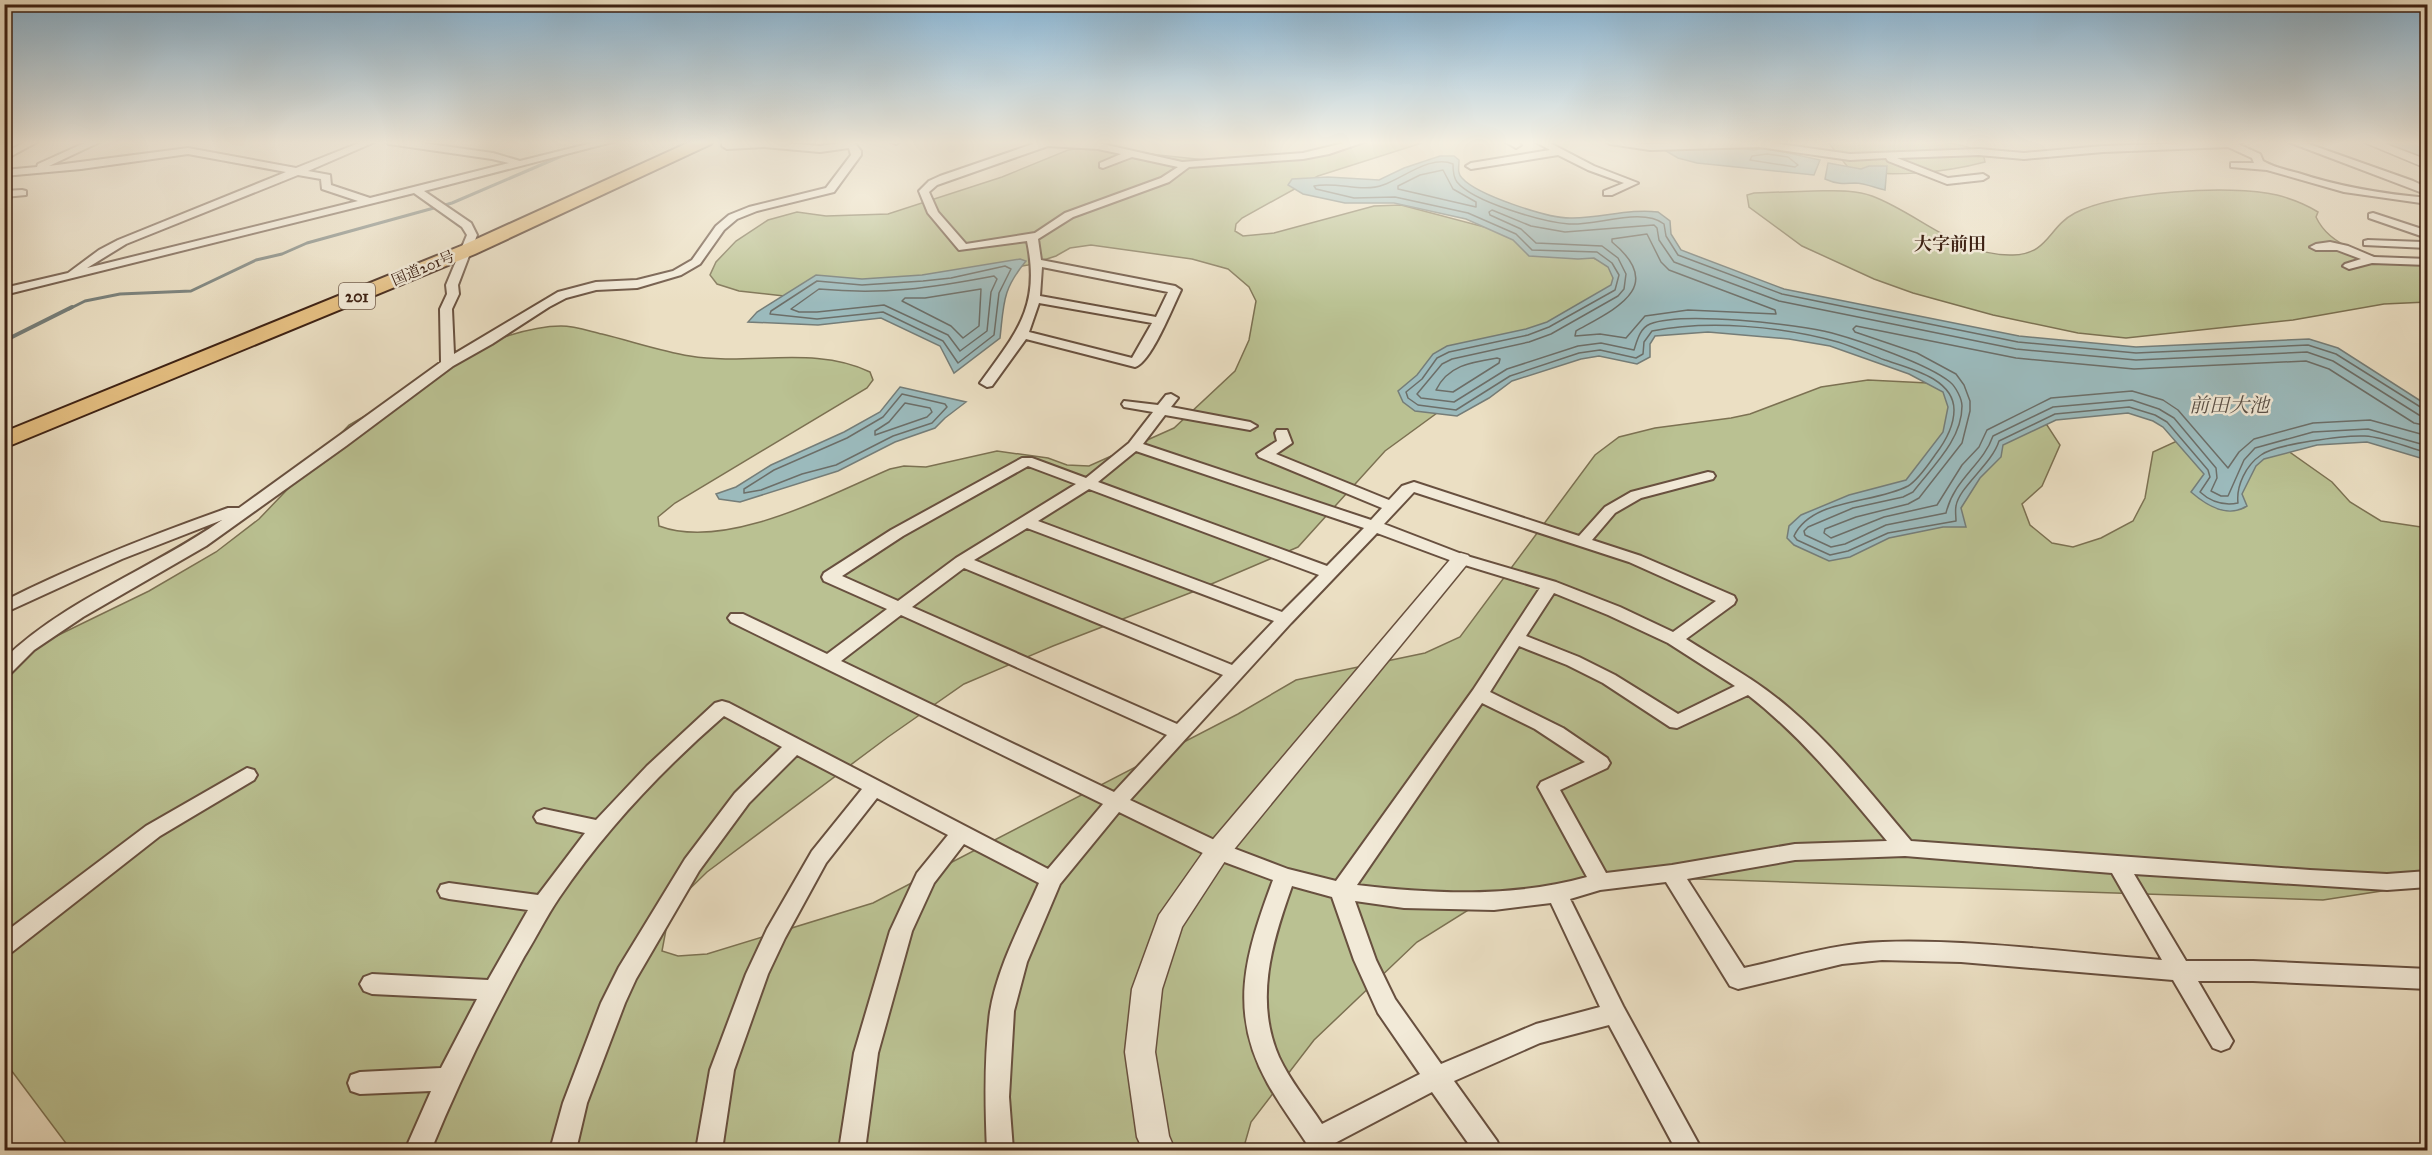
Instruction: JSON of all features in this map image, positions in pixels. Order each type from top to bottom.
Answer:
[{"type":"highway","name":"国道201号","points":[[4,441],[468,250],[588,195]]},
{"type":"street","points":[[68,277],[86,263],[122,242],[238,195]]},
{"type":"street","points":[[351,195],[370,201]]},
{"type":"street","points":[[4,292],[396,195]]},
{"type":"street","points":[[423,195],[467,225],[472,235],[468,250],[452,285],[453,294],[446,309],[448,363]]},
{"type":"street","points":[[4,670],[28,646],[77,613],[200,543],[341,443],[448,363],[562,295],[596,286],[652,282],[676,273],[696,262],[720,228],[733,217],[753,208],[809,195]]},
{"type":"street","points":[[924,195],[933,212],[963,248],[1032,238],[1078,211],[1123,195]]},
{"type":"street","points":[[2370,195],[2427,201]]},
{"type":"street","points":[[2373,216],[2392,220],[2427,235]]},
{"type":"street","points":[[987,383],[1022,334],[1029,318],[1037,263],[1032,238]]},
{"type":"street","points":[[2368,243],[2425,245],[2427,241]]},
{"type":"street","points":[[2317,244],[2372,260],[2427,262]]},
{"type":"street","points":[[2349,266],[2372,260]]},
{"type":"street","points":[[1022,334],[1135,363],[1145,351],[1175,290],[1037,263]]},
{"type":"street","points":[[1033,298],[1160,321]]},
{"type":"street","points":[[1129,404],[1167,404],[1250,426]]},
{"type":"street","points":[[828,662],[962,561],[1088,483],[1134,446],[1167,404]]},
{"type":"street","points":[[1282,433],[1285,443],[1264,454],[1392,506]]},
{"type":"street","points":[[1134,446],[1374,526],[1461,559],[1550,586],[1614,610],[1674,639],[1749,687],[1782,712],[1824,752],[1905,848]]},
{"type":"street","points":[[1181,733],[831,577],[897,533],[1027,461],[1330,573]]},
{"type":"street","points":[[1582,542],[1610,510],[1636,495],[1708,476]]},
{"type":"street","points":[[1000,1150],[997,1097],[1002,1011],[1016,962],[1051,880],[1117,801],[1407,489],[1414,487],[1635,559],[1728,600],[1674,639]]},
{"type":"street","points":[[4,608],[84,570],[169,534],[253,504]]},
{"type":"street","points":[[1026,522],[1285,619]]},
{"type":"street","points":[[1159,1150],[1153,1137],[1140,1052],[1147,989],[1169,923],[1218,851],[1461,559]]},
{"type":"street","points":[[962,561],[1236,673]]},
{"type":"street","points":[[1341,891],[1479,694],[1550,586]]},
{"type":"street","points":[[736,618],[1218,851],[1285,876],[1341,891],[1404,899],[1494,902],[1557,894],[1600,882],[1672,873],[1795,852],[1905,848],[2118,865],[2387,882],[2427,879]]},
{"type":"street","points":[[1515,638],[1609,678],[1677,722],[1749,687]]},
{"type":"street","points":[[1479,694],[1537,720],[1572,740],[1600,763],[1548,787],[1600,882]]},
{"type":"street","points":[[418,1150],[448,1079],[493,990],[551,891],[642,783],[722,707],[1051,880]]},
{"type":"street","points":[[563,1150],[575,1103],[613,1003],[627,974],[692,865],[742,798],[794,746]]},
{"type":"street","points":[[4,946],[153,831],[247,775]]},
{"type":"street","points":[[709,1150],[722,1070],[775,935],[819,857],[874,788]]},
{"type":"street","points":[[544,817],[601,830]]},
{"type":"street","points":[[852,1150],[866,1053],[901,931],[925,879],[961,833]]},
{"type":"street","points":[[2118,865],[2220,1041]]},
{"type":"street","points":[[1672,873],[1738,979],[1842,955],[1882,951],[1961,953],[2180,971],[2253,971],[2427,979]]},
{"type":"street","points":[[1285,876],[1259,949],[1254,982],[1255,1020],[1267,1058],[1321,1145],[1435,1078],[1536,1034],[1615,1013]]},
{"type":"street","points":[[449,891],[544,904]]},
{"type":"street","points":[[1341,891],[1365,960],[1386,1006],[1488,1150]]},
{"type":"street","points":[[1557,894],[1615,1013],[1689,1150]]},
{"type":"street","points":[[372,984],[493,990]]},
{"type":"street","points":[[360,1083],[448,1079]]},
{"type":"green space","points":[[947,195],[1284,195],[1242,218],[1236,224],[1235,231],[1243,236],[1274,233],[1374,206],[1401,205],[1579,252],[1629,273],[1385,451],[1298,547],[964,684],[888,737],[707,872],[670,908],[662,951],[678,956],[707,954],[873,903],[1238,714],[1296,680],[1425,653],[1460,637],[1595,455],[1619,437],[1655,428],[1750,414],[1821,387],[1868,380],[1968,385],[2047,425],[2060,445],[2042,486],[2022,504],[2030,525],[2052,543],[2073,547],[2101,538],[2133,521],[2145,498],[2153,452],[2190,435],[2288,451],[2332,482],[2350,502],[2381,521],[2421,527],[2427,525],[2427,884],[2323,900],[1665,878],[1489,897],[1417,942],[1314,1040],[1251,1122],[1243,1150],[71,1150],[5,1062],[5,661],[149,591],[216,552],[259,519],[349,425],[495,340],[519,332],[566,326],[690,356],[827,360],[849,364],[870,372],[873,380],[867,388],[675,503],[658,517],[659,526],[686,532],[714,531],[745,526],[776,517],[890,469],[904,466],[926,467],[997,451],[1048,458],[1067,465],[1089,466],[1174,428],[1235,371],[1249,340],[1256,301],[1249,287],[1228,269],[1192,259],[1091,245],[1070,248],[1056,256],[1028,265],[964,276],[793,297],[739,291],[717,284],[710,275],[716,262],[736,241],[768,220],[797,212],[826,216],[888,214]]},
{"type":"green space","points":[[1747,195],[1868,195],[1889,203],[1957,242],[1994,254],[2013,255],[2034,250],[2059,225],[2075,213],[2117,200],[2146,195],[2277,195],[2318,212],[2316,217],[2324,230],[2349,248],[2427,266],[2427,302],[2384,304],[2293,320],[2126,338],[2078,333],[1993,315],[1913,293],[1874,279],[1802,246],[1749,207]]},
{"type":"water","name":"前田大池","points":[[1307,195],[1490,195],[1546,214],[1570,218],[1636,211],[1658,212],[1670,221],[1671,234],[1681,250],[1784,289],[2019,336],[2136,347],[2309,339],[2338,348],[2427,405],[2427,460],[2367,442],[2317,445],[2264,459],[2256,466],[2242,494],[2247,506],[2239,510],[2224,511],[2203,502],[2191,492],[2204,474],[2163,427],[2153,421],[2128,413],[2056,420],[2003,445],[2001,457],[1980,478],[1961,508],[1966,527],[1943,527],[1889,538],[1850,557],[1829,561],[1794,545],[1787,538],[1789,526],[1801,515],[1849,495],[1906,480],[1943,432],[1948,407],[1943,392],[1909,374],[1830,346],[1789,339],[1708,332],[1655,336],[1650,344],[1650,357],[1637,364],[1599,356],[1581,359],[1512,381],[1489,398],[1457,416],[1415,411],[1403,402],[1398,391],[1417,375],[1433,354],[1447,346],[1526,329],[1547,322],[1611,285],[1613,278],[1608,267],[1594,258],[1529,256],[1513,240],[1466,219],[1394,203],[1345,203]]},
{"type":"water","points":[[1020,259],[1026,261],[1008,289],[1000,338],[954,373],[940,346],[881,318],[818,325],[748,322],[757,312],[816,275],[862,279],[922,275]]},
{"type":"water","points":[[900,387],[966,402],[935,428],[895,442],[838,471],[740,502],[719,499],[716,494],[736,487],[771,465],[844,432],[880,412]]},
{"type":"waterway","points":[[69,309],[85,301],[120,294],[191,291],[256,260],[282,254],[307,243],[452,203],[471,195]]},
{"type":"waterway","points":[[4,341],[72,307]]},
{"type":"district","name":"大字前田","points":[[1950,244]]}]
